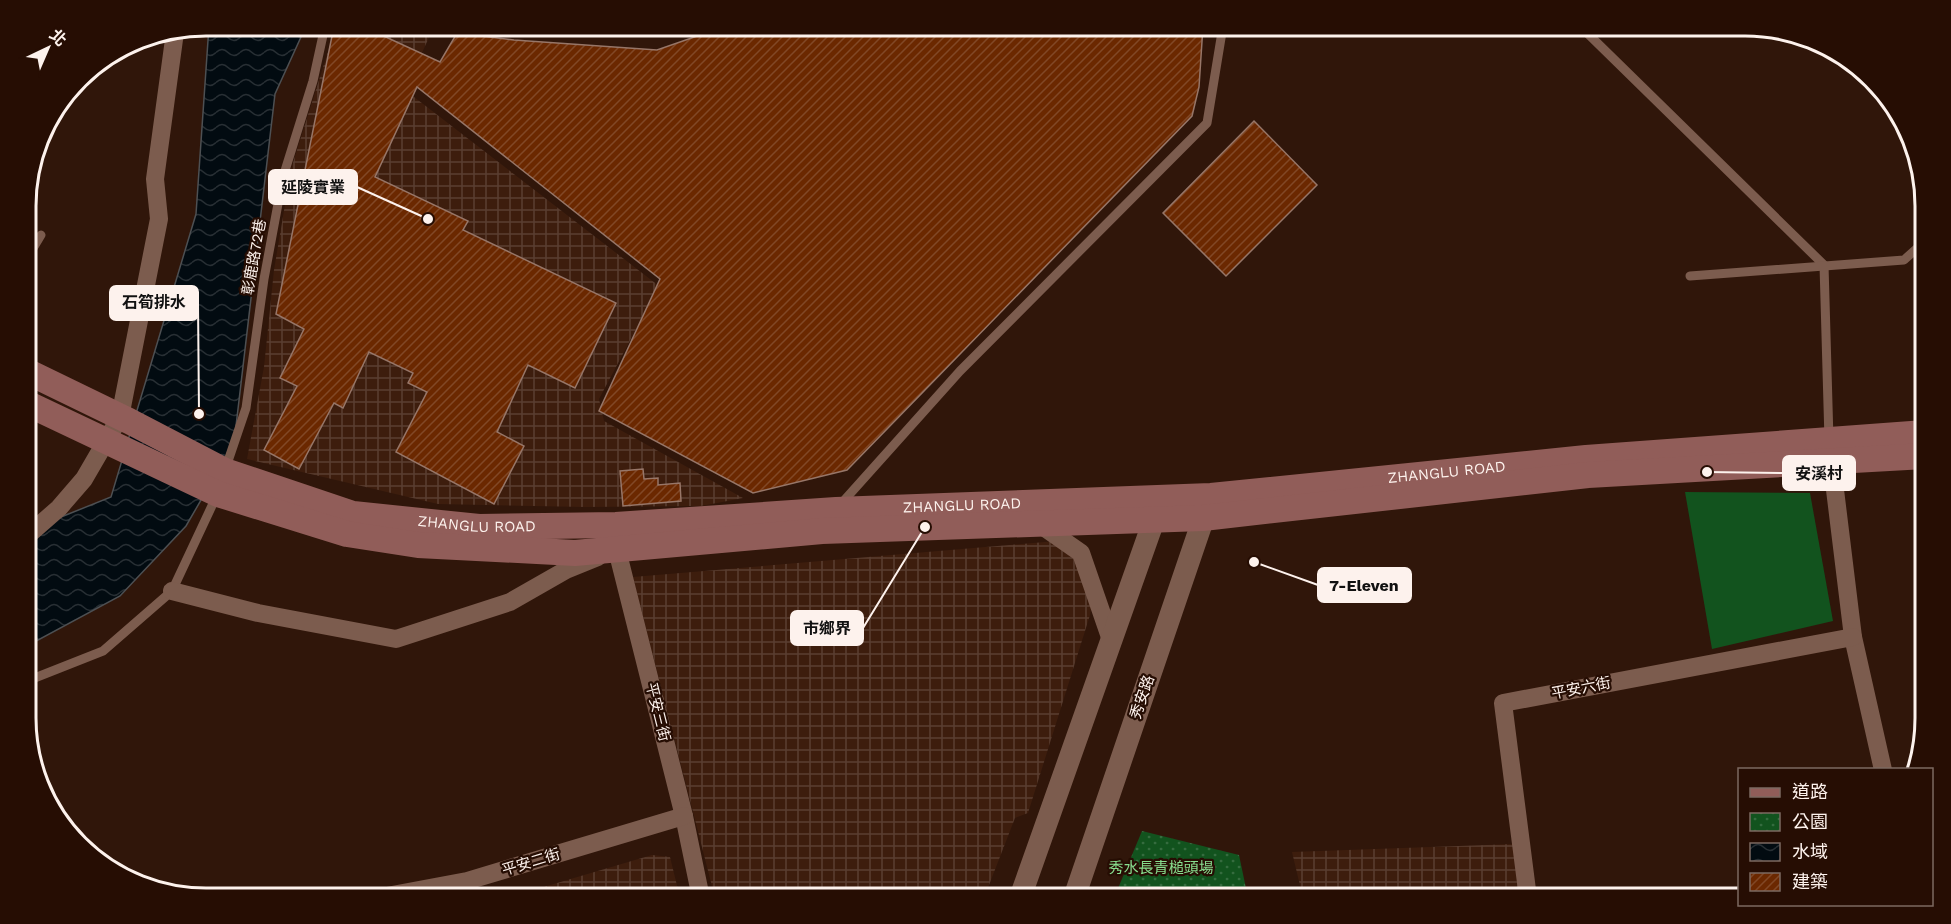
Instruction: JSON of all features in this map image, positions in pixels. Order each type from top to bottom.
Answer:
[{"type":"main road","name":"ZHANGLU ROAD","points":[[36,376],[124,419],[215,480]]},
{"type":"main road","name":"ZHANGLU ROAD","points":[[36,408],[112,442],[215,480],[353,514],[479,527],[617,537],[1038,523],[1158,509]]},
{"type":"main road","name":"ZHANGLU ROAD","points":[[1830,451],[1915,435]]},
{"type":"main road","name":"ZHANGLU ROAD","points":[[617,537],[836,510],[1207,507],[1586,458],[1830,451],[1915,455]]},
{"type":"street","points":[[36,528],[59,508],[84,479],[112,442],[124,419],[159,219],[155,179],[174,39]]},
{"type":"street","points":[[1830,451],[1853,637],[1883,768]]},
{"type":"street","name":"秀安路","points":[[1077,888],[1207,507]]},
{"type":"street","points":[[1024,888],[1158,509]]},
{"type":"street","points":[[1038,523],[1081,553],[1111,640]]},
{"type":"street","points":[[172,591],[258,613],[396,639],[510,602],[617,537]]},
{"type":"street","name":"平安三街","points":[[617,537],[684,816],[699,888]]},
{"type":"street","name":"平安六街","points":[[1527,888],[1503,703],[1853,637]]},
{"type":"street","name":"平安二街","points":[[474,888],[684,816]]},
{"type":"lane","name":"彰鹿路72巷","points":[[172,591],[246,408],[264,279],[284,177],[313,81],[324,36]]},
{"type":"lane","points":[[822,531],[836,510],[960,371],[1207,123],[1221,36]]},
{"type":"lane","points":[[1590,36],[1824,265],[1830,451]]},
{"type":"lane","points":[[36,243],[41,235]]},
{"type":"lane","points":[[1690,276],[1904,260],[1915,250]]},
{"type":"lane","points":[[36,677],[104,651],[172,591]]},
{"type":"shaded area","points":[[333,36],[430,36],[405,90],[659,286],[599,399],[604,421],[743,498],[701,506],[585,507],[438,504],[247,459],[264,367],[274,270],[291,169]]},
{"type":"shaded area","points":[[1057,541],[1083,566],[1093,595],[1090,615],[1028,813],[1015,818],[988,888],[712,888],[633,577]]},
{"type":"shaded area","points":[[1514,844],[1524,888],[1301,888],[1292,852]]},
{"type":"shaded area","points":[[652,855],[670,857],[678,888],[540,888]]},
{"type":"green space","points":[[1685,492],[1810,493],[1833,621],[1712,649]]},
{"type":"green space","name":"秀水長青槌頭場","points":[[1142,831],[1239,855],[1246,888],[1118,888]]},
{"type":"water","points":[[208,36],[301,36],[275,94],[234,443],[186,526],[120,596],[36,641],[36,536],[56,519],[111,497],[196,214]]},
{"type":"building","points":[[332,36],[384,36],[440,62],[455,36],[481,36],[657,50],[697,36],[1202,36],[1199,87],[1192,116],[847,470],[753,493],[599,411],[660,279],[417,87],[375,177],[468,221],[463,230],[616,303],[575,388],[528,365],[497,432],[524,446],[494,504],[396,452],[427,392],[408,383],[413,373],[369,352],[343,408],[334,403],[299,469],[264,450],[297,386],[280,378],[304,329],[276,314]]},
{"type":"building","points":[[1254,121],[1317,185],[1226,276],[1163,213]]},
{"type":"building","points":[[643,469],[644,479],[658,478],[658,485],[680,483],[681,501],[623,506],[620,471]]},
{"type":"place","name":"延陵實業","points":[[428,219]]},
{"type":"place","name":"石筍排水","points":[[199,414]]},
{"type":"place","name":"安溪村","points":[[1707,472]]},
{"type":"place","name":"市鄉界","points":[[925,527]]},
{"type":"place","name":"7-Eleven","points":[[1254,562]]}]
